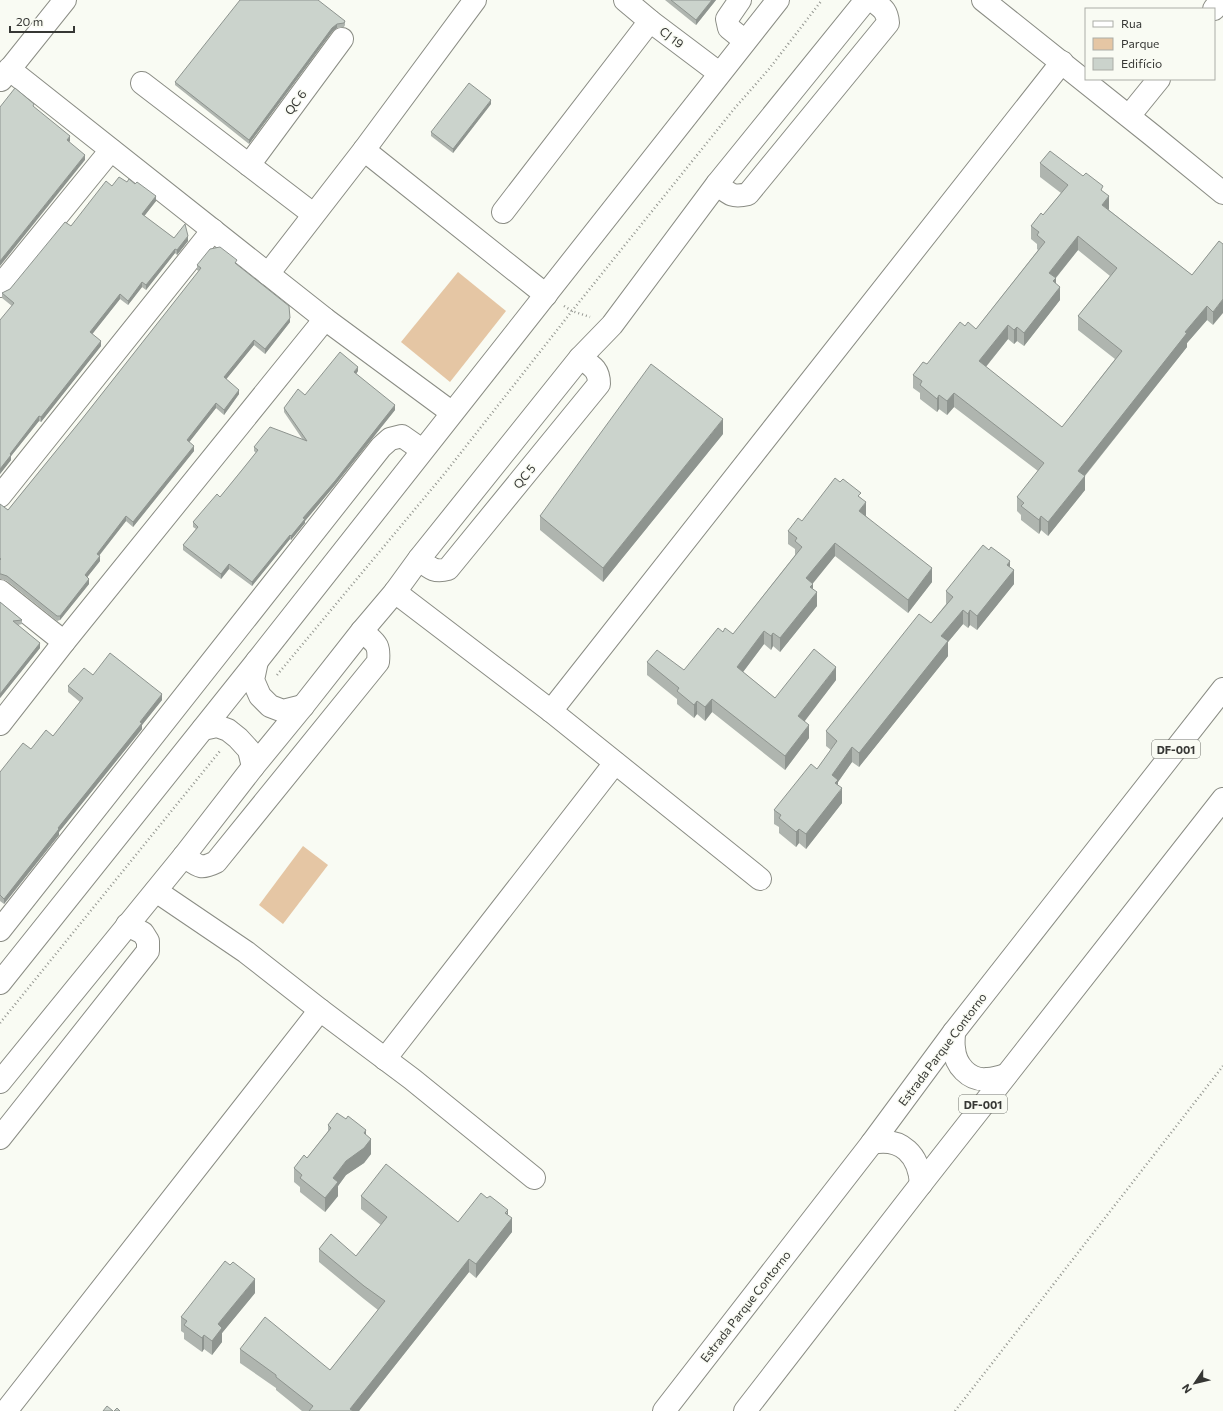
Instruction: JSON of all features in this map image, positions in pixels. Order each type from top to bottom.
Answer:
[{"type":"main road","points":[[65,0],[5,75],[111,150],[325,319],[451,412]]},
{"type":"main road","points":[[268,274],[364,150],[475,0]]},
{"type":"main road","name":"CJ 19","points":[[626,0],[719,73]]},
{"type":"main road","points":[[740,0],[727,19],[729,28],[744,41]]},
{"type":"main road","points":[[0,982],[203,729],[451,412],[546,295],[744,41],[778,0]]},
{"type":"main road","points":[[0,1082],[156,891],[253,767],[395,592],[419,559],[580,358],[612,325],[717,184],[866,0]]},
{"type":"main road","points":[[717,184],[730,194],[739,196],[748,194],[888,23],[888,16],[884,9],[872,0]]},
{"type":"main road","points":[[983,0],[1223,193]]},
{"type":"main road","points":[[1215,8],[1222,0]]},
{"type":"main road","points":[[503,212],[650,20]]},
{"type":"main road","name":"QC 6","points":[[249,165],[342,39]]},
{"type":"main road","points":[[551,711],[1062,62]]},
{"type":"main road","points":[[1129,116],[1157,80]]},
{"type":"main road","points":[[142,83],[313,214]]},
{"type":"main road","points":[[0,286],[111,150]]},
{"type":"main road","points":[[364,150],[546,295]]},
{"type":"main road","points":[[0,496],[213,230]]},
{"type":"main road","points":[[0,724],[64,642],[325,319]]},
{"type":"main road","name":"QC 5","points":[[419,559],[433,570],[440,572],[448,569],[599,384],[599,375],[594,368],[580,358]]},
{"type":"main road","points":[[0,930],[381,447],[390,439],[402,436],[422,450]]},
{"type":"main road","points":[[0,591],[64,642]]},
{"type":"main road","points":[[395,592],[551,711],[760,879]]},
{"type":"main road","points":[[184,856],[196,865],[206,868],[216,862],[378,662],[380,651],[375,643],[362,631]]},
{"type":"main road","points":[[257,660],[253,680],[260,696],[270,706],[283,711],[303,706]]},
{"type":"main road","name":"Estrada Parque Contorno","points":[[664,1411],[872,1143],[954,1032],[1223,690]]},
{"type":"main road","points":[[203,729],[217,726],[228,730],[249,750],[253,767]]},
{"type":"main road","points":[[385,1059],[615,763]]},
{"type":"main road","name":"DF-001","points":[[745,1411],[920,1184],[1223,799]]},
{"type":"main road","points":[[156,891],[246,952],[385,1059],[534,1178]]},
{"type":"main road","points":[[0,1138],[148,951],[148,941],[143,933],[128,925]]},
{"type":"main road","points":[[6,1411],[320,1010]]},
{"type":"main road","points":[[954,1032],[956,1060],[962,1069],[969,1075],[986,1080],[1006,1075]]},
{"type":"main road","points":[[872,1143],[882,1141],[901,1145],[916,1162],[920,1173],[920,1184]]},
{"type":"path","points":[[260,696],[445,473],[572,311],[734,109],[769,69],[822,0]]},
{"type":"path","points":[[546,295],[572,311],[612,325]]},
{"type":"path","points":[[0,1023],[234,735]]},
{"type":"path","points":[[955,1411],[1223,1066]]},
{"type":"green space","points":[[458,272],[506,311],[450,382],[401,342]]},
{"type":"green space","points":[[303,846],[328,865],[283,924],[259,905]]},
{"type":"building","points":[[240,0],[318,0],[345,21],[344,23],[337,24],[332,28],[249,140],[175,82]]},
{"type":"building","points":[[671,0],[712,0],[696,20]]},
{"type":"building","points":[[469,83],[491,100],[453,149],[431,132]]},
{"type":"building","points":[[15,88],[34,104],[33,106],[70,136],[67,140],[85,155],[0,261],[0,107]]},
{"type":"building","points":[[1050,151],[1083,176],[1086,173],[1103,186],[1101,190],[1109,196],[1102,205],[1192,275],[1219,241],[1223,244],[1223,299],[1213,312],[1207,306],[1185,332],[1187,333],[1078,471],[1085,476],[1048,522],[1041,516],[1039,520],[1021,506],[1024,503],[1017,497],[1044,463],[954,393],[947,401],[939,395],[937,399],[920,385],[922,381],[913,375],[923,362],[927,364],[960,322],[965,326],[968,322],[976,329],[1045,242],[1037,235],[1039,232],[1031,226],[1041,213],[1043,215],[1068,185],[1040,163]],"holes":[[[1078,236],[1117,268],[1078,316],[1122,351],[1062,427],[979,361],[1008,325],[1014,330],[1017,327],[1024,333],[1060,287],[1053,281],[1056,278],[1049,273]]]},
{"type":"building","points":[[119,177],[127,182],[129,179],[135,184],[137,182],[156,196],[142,214],[174,238],[185,224],[188,236],[177,250],[175,249],[146,285],[142,282],[128,301],[120,294],[90,332],[101,341],[41,417],[39,416],[0,469],[0,320],[14,303],[2,293],[10,289],[65,222],[71,226],[106,181],[112,186]]},
{"type":"building","points":[[220,247],[237,260],[235,263],[289,306],[290,318],[265,349],[254,340],[224,377],[239,390],[224,410],[216,403],[187,440],[194,446],[133,522],[126,516],[97,554],[100,556],[85,575],[89,579],[60,616],[57,616],[7,576],[0,574],[0,504],[8,510],[201,268],[197,265],[210,249]]},
{"type":"building","points":[[340,352],[358,367],[354,372],[395,405],[335,481],[303,518],[305,519],[252,582],[229,564],[221,574],[183,545],[198,527],[193,522],[217,494],[220,497],[242,470],[258,450],[254,447],[270,427],[307,441],[284,408],[298,389],[305,395]]},
{"type":"building","points":[[651,364],[723,419],[603,568],[540,516]]},
{"type":"building","points":[[835,478],[840,482],[843,479],[861,493],[858,496],[866,502],[859,511],[932,568],[908,600],[835,543],[806,578],[813,584],[810,587],[817,592],[780,638],[773,633],[771,636],[764,631],[737,667],[775,698],[814,649],[836,667],[798,716],[809,725],[785,756],[712,699],[705,707],[697,701],[694,705],[677,691],[679,688],[647,662],[657,650],[684,670],[718,628],[723,632],[725,628],[733,634],[802,547],[795,541],[797,538],[788,531],[798,518],[802,521]]},
{"type":"building","points":[[983,545],[989,550],[991,547],[1010,561],[1007,565],[1014,570],[977,616],[970,610],[968,614],[963,610],[941,636],[948,641],[859,753],[852,747],[832,775],[838,780],[835,783],[842,788],[806,834],[799,829],[796,832],[779,818],[781,815],[774,810],[811,764],[817,769],[837,741],[826,731],[919,614],[931,623],[953,597],[946,591]]},
{"type":"building","points":[[0,602],[22,620],[13,621],[40,643],[0,694]]},
{"type":"building","points":[[110,653],[162,694],[140,722],[142,723],[58,828],[59,829],[4,899],[0,895],[0,772],[23,743],[31,749],[46,730],[53,736],[83,698],[68,686],[84,668],[93,675]]},
{"type":"building","points":[[337,1113],[346,1119],[348,1116],[366,1130],[364,1133],[371,1139],[364,1148],[346,1161],[333,1178],[338,1182],[325,1198],[300,1178],[302,1175],[294,1168],[304,1155],[307,1158],[331,1128],[328,1125]]},
{"type":"building","points":[[386,1164],[458,1222],[481,1193],[487,1198],[490,1196],[508,1210],[505,1213],[512,1218],[476,1264],[469,1259],[350,1409],[353,1411],[309,1411],[313,1406],[276,1377],[276,1375],[240,1349],[265,1317],[330,1370],[385,1301],[364,1286],[319,1249],[331,1234],[356,1256],[387,1217],[361,1196]]},
{"type":"building","points":[[225,1261],[230,1265],[233,1262],[255,1279],[218,1324],[222,1328],[212,1341],[204,1335],[202,1338],[184,1325],[187,1321],[181,1317]]},
{"type":"building","points":[[107,1406],[113,1411],[103,1411]]}]
